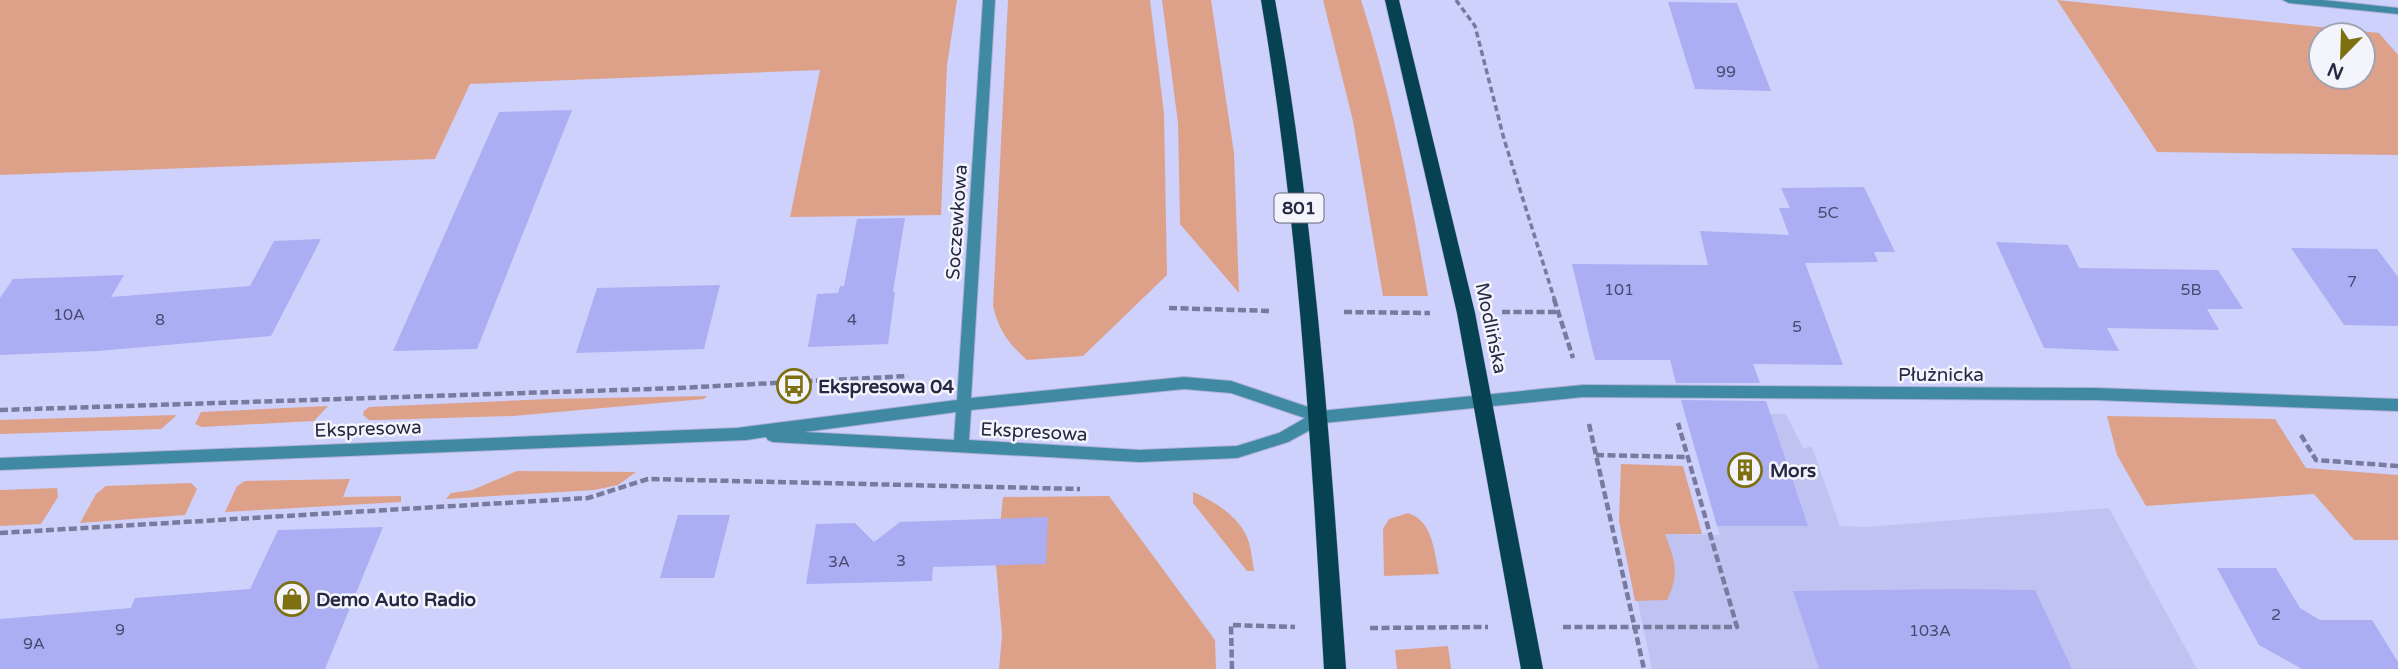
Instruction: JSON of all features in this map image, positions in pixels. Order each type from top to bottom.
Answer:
[{"type":"main road","name":"801","points":[[1268,0],[1284,86],[1312,312],[1335,669]]},
{"type":"main road","name":"Modlińska","points":[[1392,0],[1485,402],[1532,669]]},
{"type":"street","name":"Soczewkowa","points":[[961,446],[989,0]]},
{"type":"street","points":[[2289,0],[2398,10]]},
{"type":"street","name":"Ekspresowa","points":[[0,464],[738,434],[964,405],[1184,383],[1231,387],[1320,417],[1485,402]]},
{"type":"street","name":"Płużnicka","points":[[1485,402],[1583,391],[2096,394],[2398,405]]},
{"type":"street","name":"Ekspresowa","points":[[738,434],[1139,456],[1237,452],[1283,438],[1320,417]]},
{"type":"path","points":[[1456,0],[1475,26],[1504,139],[1583,391]]},
{"type":"path","points":[[1169,308],[1312,312],[1557,312]]},
{"type":"path","points":[[0,410],[723,387],[965,372]]},
{"type":"path","points":[[1601,420],[1588,420],[1644,669]]},
{"type":"path","points":[[1232,669],[1231,625],[1333,629],[1737,627],[1678,422],[1665,422]]},
{"type":"path","points":[[1595,455],[1688,457]]},
{"type":"path","points":[[0,533],[588,498],[648,479],[1088,489]]},
{"type":"shaded area","points":[[0,0],[957,0],[947,65],[941,215],[790,217],[820,70],[470,84],[435,159],[0,175]]},
{"type":"shaded area","points":[[1008,0],[1150,0],[1164,113],[1167,275],[1083,356],[1027,360],[1005,336],[993,306]]},
{"type":"shaded area","points":[[1162,0],[1211,0],[1234,153],[1239,293],[1180,224],[1178,123]]},
{"type":"shaded area","points":[[1323,0],[1361,0],[1400,147],[1428,296],[1383,296],[1353,121]]},
{"type":"shaded area","points":[[2057,0],[2307,26],[2307,91],[2377,91],[2379,33],[2398,55],[2398,155],[2157,152]]},
{"type":"shaded area","points":[[707,396],[704,399],[513,416],[369,420],[363,415],[369,407],[550,399]]},
{"type":"shaded area","points":[[328,406],[314,421],[202,427],[195,424],[201,412]]},
{"type":"shaded area","points":[[1685,414],[1786,414],[1803,448],[1812,447],[1840,526],[1866,527],[2109,508],[2197,669],[1652,669],[1623,533],[1720,535]]},
{"type":"shaded area","points":[[177,415],[161,429],[0,434],[0,420]]},
{"type":"shaded area","points":[[2107,416],[2275,419],[2306,468],[2398,475],[2398,540],[2354,540],[2314,494],[2146,506],[2117,455]]},
{"type":"shaded area","points":[[1621,464],[1683,466],[1702,534],[1665,534],[1675,567],[1674,582],[1667,600],[1635,601],[1619,521]]},
{"type":"shaded area","points":[[517,471],[636,472],[618,485],[594,490],[446,499],[451,493],[472,490]]},
{"type":"shaded area","points":[[350,479],[343,497],[401,496],[401,502],[225,512],[237,486],[245,481]]},
{"type":"shaded area","points":[[191,483],[197,489],[185,515],[80,523],[96,494],[106,486]]},
{"type":"shaded area","points":[[57,488],[58,497],[41,524],[0,526],[0,490]]},
{"type":"shaded area","points":[[1193,492],[1222,508],[1241,526],[1249,541],[1254,571],[1247,571],[1193,503]]},
{"type":"shaded area","points":[[1109,496],[1215,640],[1216,669],[999,669],[1002,635],[996,565],[1003,497]]},
{"type":"shaded area","points":[[1408,513],[1423,523],[1427,530],[1434,547],[1439,574],[1384,576],[1383,529],[1389,519]]},
{"type":"shaded area","points":[[1448,646],[1451,669],[1397,669],[1395,650]]},
{"type":"building","points":[[1668,2],[1737,3],[1771,91],[1695,89]]},
{"type":"building","points":[[572,110],[477,349],[393,351],[499,112]]},
{"type":"building","points":[[1864,187],[1895,252],[1874,252],[1878,262],[1805,263],[1843,365],[1753,364],[1760,383],[1676,383],[1670,360],[1595,360],[1572,264],[1708,265],[1700,231],[1789,235],[1779,208],[1790,208],[1781,188]]},
{"type":"building","points":[[905,218],[888,344],[808,347],[817,294],[838,293],[840,286],[844,286],[857,219]]},
{"type":"building","points":[[321,239],[271,336],[98,351],[0,355],[0,298],[13,279],[124,275],[111,297],[250,286],[274,241]]},
{"type":"building","points":[[1996,242],[2068,245],[2079,268],[2218,270],[2243,309],[2207,309],[2219,330],[2107,328],[2119,351],[2044,348]]},
{"type":"building","points":[[2291,248],[2377,249],[2398,277],[2398,326],[2344,325]]},
{"type":"building","points":[[720,285],[704,349],[576,353],[597,288]]},
{"type":"building","name":"Mors","points":[[1681,400],[1766,401],[1808,526],[1717,526]]},
{"type":"building","points":[[678,515],[730,515],[714,578],[660,578]]},
{"type":"building","points":[[1048,517],[1046,564],[933,567],[932,581],[806,584],[816,524],[855,523],[874,542],[900,522]]},
{"type":"building","points":[[383,527],[325,669],[0,669],[0,619],[131,608],[135,598],[250,589],[278,530]]},
{"type":"building","points":[[2217,568],[2276,568],[2300,608],[2320,620],[2372,620],[2398,662],[2398,669],[2302,669],[2259,645]]},
{"type":"building","points":[[2035,590],[2072,669],[1819,669],[1793,591]]},
{"type":"place","name":"Ekspresowa 04","points":[[794,386]]},
{"type":"place","name":"Mors","points":[[1745,470]]},
{"type":"place","name":"Demo Auto Radio","points":[[292,599]]}]
